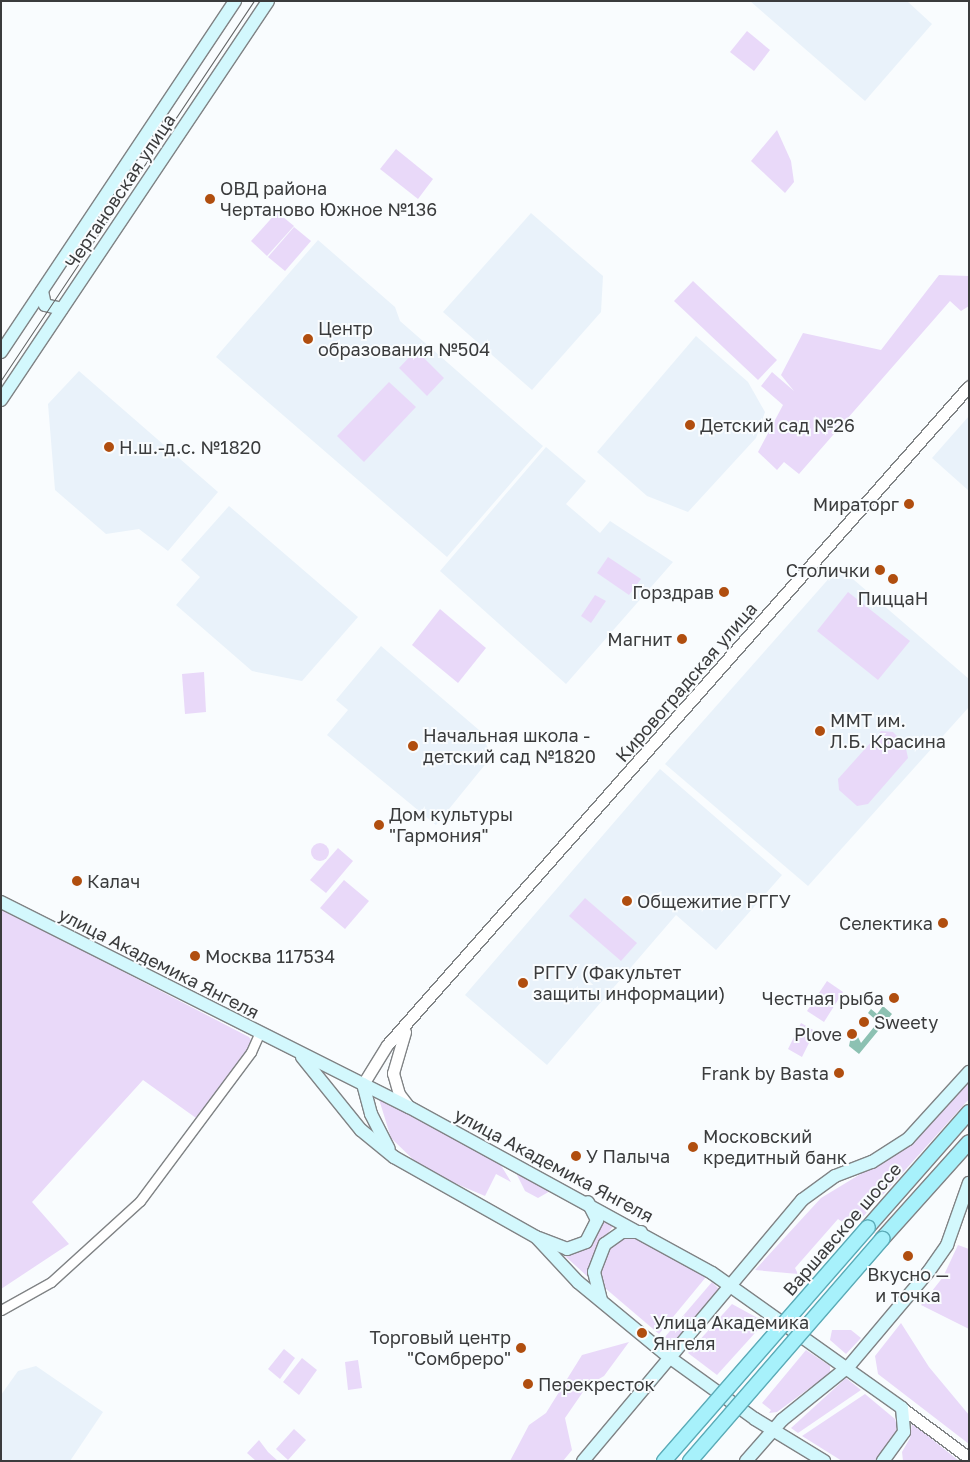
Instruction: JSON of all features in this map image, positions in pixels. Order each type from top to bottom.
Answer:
[{"type":"main road","name":"Чертановская улица","points":[[1,352],[235,1]]},
{"type":"main road","name":"Чертановская улица","points":[[1,400],[268,1]]},
{"type":"main road","points":[[42,291],[45,305],[62,310]]},
{"type":"main road","name":"улица Академика Янгеля","points":[[1,902],[259,1034],[409,1107],[644,1232],[729,1284],[783,1320],[849,1366],[902,1408]]},
{"type":"main road","name":"улица Академика Янгеля","points":[[301,1055],[361,1130],[394,1157],[536,1237],[601,1302],[669,1357],[772,1430],[824,1461]]},
{"type":"main road","points":[[583,1461],[729,1284],[812,1192],[908,1139],[969,1072]]},
{"type":"main road","points":[[363,1084],[371,1114],[394,1157]]},
{"type":"main road","name":"Варшавское шоссе","points":[[664,1461],[969,1112]]},
{"type":"main road","name":"Варшавское шоссе","points":[[690,1461],[882,1239],[969,1142]]},
{"type":"main road","points":[[746,1461],[772,1430],[849,1366],[942,1252],[969,1183]]},
{"type":"main road","points":[[536,1237],[567,1249],[580,1246],[597,1224],[588,1202]]},
{"type":"main road","points":[[601,1302],[594,1272],[605,1244],[622,1232],[644,1232]]},
{"type":"main road","points":[[883,1461],[904,1432],[902,1408]]},
{"type":"street","name":"Кировоградская улица","points":[[363,1084],[378,1056],[410,1024],[969,386]]},
{"type":"street","name":"Кировоградская улица","points":[[409,1107],[399,1094],[394,1073],[397,1050],[410,1024]]},
{"type":"street","points":[[1,1310],[50,1282],[140,1201],[251,1052],[259,1034]]},
{"type":"street","points":[[902,1408],[969,1458]]},
{"type":"shaded area","points":[[750,1],[907,1],[932,24],[865,101]]},
{"type":"shaded area","points":[[747,31],[770,50],[754,71],[730,52]]},
{"type":"shaded area","points":[[777,130],[791,161],[794,182],[785,193],[751,161]]},
{"type":"shaded area","points":[[396,149],[433,179],[418,199],[380,169]]},
{"type":"shaded area","points":[[277,212],[294,226],[267,256],[251,241]]},
{"type":"shaded area","points":[[531,213],[603,276],[601,312],[532,390],[443,312]]},
{"type":"shaded area","points":[[294,227],[311,241],[285,271],[268,257]]},
{"type":"shaded area","points":[[318,240],[395,307],[400,321],[543,446],[447,557],[216,357]]},
{"type":"shaded area","points":[[939,275],[969,276],[969,306],[961,311],[950,301],[799,474],[784,462],[777,470],[758,452],[783,405],[761,386],[772,372],[794,391],[781,375],[803,333],[881,350]]},
{"type":"shaded area","points":[[693,281],[777,360],[758,380],[674,301]]},
{"type":"shaded area","name":"Детский сад №26","points":[[696,336],[748,382],[765,412],[756,438],[688,512],[647,496],[597,452]]},
{"type":"shaded area","points":[[416,350],[444,378],[427,396],[399,368]]},
{"type":"shaded area","name":"Н.ш.-д.с. №1820","points":[[79,371],[218,492],[168,551],[139,529],[106,534],[55,490],[48,404]]},
{"type":"shaded area","points":[[389,382],[416,407],[364,462],[337,436]]},
{"type":"shaded area","points":[[969,416],[969,491],[932,458]]},
{"type":"shaded area","points":[[546,447],[586,481],[566,504],[600,533],[610,521],[673,562],[566,684],[440,571]]},
{"type":"shaded area","points":[[229,506],[358,617],[302,681],[252,671],[176,605],[200,577],[181,560]]},
{"type":"shaded area","points":[[608,557],[641,579],[629,595],[597,573]]},
{"type":"shaded area","name":"ММТ им. Л.Б. Красина","points":[[839,567],[969,679],[969,707],[808,886],[665,764]]},
{"type":"shaded area","points":[[848,592],[910,641],[878,680],[817,631]]},
{"type":"shaded area","points":[[595,595],[606,601],[591,623],[581,616]]},
{"type":"shaded area","points":[[440,609],[486,648],[458,683],[412,645]]},
{"type":"shaded area","name":"Начальная школа - детский сад №1820","points":[[381,646],[479,730],[492,756],[436,825],[327,735],[348,710],[336,700]]},
{"type":"shaded area","points":[[204,672],[206,712],[185,714],[182,674]]},
{"type":"shaded area","points":[[881,731],[893,732],[905,744],[908,758],[868,804],[857,806],[839,790],[838,779]]},
{"type":"shaded area","points":[[660,769],[782,875],[716,950],[676,915],[547,1065],[465,995]]},
{"type":"shaded area","points":[[316,843],[324,843],[329,848],[327,859],[316,861],[311,856],[311,848]]},
{"type":"shaded area","points":[[338,848],[353,861],[326,893],[310,880]]},
{"type":"shaded area","points":[[344,880],[369,901],[345,929],[320,908]]},
{"type":"shaded area","points":[[585,898],[637,943],[621,961],[569,916]]},
{"type":"shaded area","points":[[1,908],[249,1037],[253,1043],[196,1118],[143,1080],[32,1202],[69,1244],[1,1289]]},
{"type":"shaded area","points":[[827,981],[843,992],[824,1022],[807,1011]]},
{"type":"shaded area","points":[[883,1006],[892,1014],[859,1054],[849,1046],[851,1036],[857,1035],[861,1043],[878,1022],[868,1013],[871,1009],[877,1014]]},
{"type":"shaded area","points":[[801,1023],[815,1031],[802,1057],[788,1049]]},
{"type":"shaded area","points":[[969,1082],[969,1099],[861,1219],[857,1215],[848,1226],[838,1219],[795,1268],[798,1274],[755,1270],[821,1198],[915,1141]]},
{"type":"shaded area","points":[[378,1096],[499,1162],[511,1182],[496,1174],[485,1196],[424,1170],[391,1138]]},
{"type":"shaded area","points":[[515,1171],[552,1190],[538,1198],[525,1191]]},
{"type":"shaded area","points":[[602,1219],[614,1225],[595,1250],[588,1277],[565,1256],[590,1247]]},
{"type":"shaded area","points":[[624,1236],[644,1240],[706,1277],[659,1334],[605,1288],[600,1267],[614,1242]]},
{"type":"shaded area","points":[[958,1245],[969,1249],[969,1329],[921,1305],[943,1277]]},
{"type":"shaded area","points":[[712,1282],[719,1289],[674,1342],[664,1338]]},
{"type":"shaded area","points":[[732,1304],[765,1322],[717,1375],[688,1353]]},
{"type":"shaded area","points":[[901,1323],[929,1367],[969,1415],[969,1444],[878,1374],[875,1356]]},
{"type":"shaded area","points":[[832,1330],[851,1330],[861,1338],[846,1354],[830,1340]]},
{"type":"shaded area","points":[[629,1342],[604,1376],[587,1386],[565,1418],[572,1450],[563,1461],[510,1461],[529,1425],[546,1413],[582,1355]]},
{"type":"shaded area","points":[[284,1349],[295,1358],[280,1379],[268,1369]]},
{"type":"shaded area","points":[[806,1350],[830,1366],[830,1373],[777,1412],[769,1413],[771,1410],[762,1403]]},
{"type":"shaded area","points":[[302,1358],[317,1370],[299,1395],[283,1382]]},
{"type":"shaded area","points":[[358,1360],[362,1388],[348,1390],[345,1362]]},
{"type":"shaded area","points":[[36,1366],[103,1412],[70,1461],[1,1461],[1,1395],[18,1371]]},
{"type":"shaded area","points":[[846,1378],[861,1390],[798,1433],[791,1428]]},
{"type":"shaded area","points":[[865,1394],[895,1419],[897,1426],[894,1439],[874,1461],[842,1461],[802,1436]]},
{"type":"shaded area","points":[[912,1423],[959,1461],[903,1461],[902,1452],[910,1438]]},
{"type":"shaded area","points":[[294,1429],[306,1440],[288,1460],[276,1449]]},
{"type":"shaded area","points":[[259,1440],[278,1461],[256,1461],[247,1453]]},
{"type":"tram line","points":[[1,380],[254,1]]},
{"type":"place","name":"ОВД района Чертаново Южное №136","points":[[210,199]]},
{"type":"place","name":"Центр образования №504","points":[[308,339]]},
{"type":"place","name":"Детский сад №26","points":[[690,425]]},
{"type":"place","name":"Н.ш.-д.с. №1820","points":[[109,447]]},
{"type":"place","name":"Мираторг","points":[[909,504]]},
{"type":"place","name":"Столички","points":[[880,570]]},
{"type":"place","name":"ПиццаН","points":[[893,579]]},
{"type":"place","name":"Горздрав","points":[[724,592]]},
{"type":"place","name":"Магнит","points":[[682,639]]},
{"type":"place","name":"ММТ им. Л.Б. Красина","points":[[820,731]]},
{"type":"place","name":"Начальная школа - детский сад №1820","points":[[413,746]]},
{"type":"place","name":"Дом культуры \"Гармония\"","points":[[379,825]]},
{"type":"place","name":"Калач","points":[[77,881]]},
{"type":"place","name":"Общежитие РГГУ","points":[[627,901]]},
{"type":"place","name":"Селектика","points":[[943,923]]},
{"type":"place","name":"Москва 117534","points":[[195,956]]},
{"type":"place","name":"РГГУ (Факультет защиты информации)","points":[[523,983]]},
{"type":"place","name":"Честная рыба","points":[[894,998]]},
{"type":"place","name":"Sweety","points":[[864,1022]]},
{"type":"place","name":"Plove","points":[[852,1034]]},
{"type":"place","name":"Frank by Basta","points":[[839,1073]]},
{"type":"place","name":"Московский кредитный банк","points":[[693,1147]]},
{"type":"place","name":"У Палыча","points":[[576,1156]]},
{"type":"place","name":"Вкусно — и точка","points":[[908,1256]]},
{"type":"place","name":"Улица Академика Янгеля","points":[[642,1333]]},
{"type":"place","name":"Торговый центр \"Сомбреро\"","points":[[521,1348]]},
{"type":"place","name":"Перекресток","points":[[528,1384]]}]
